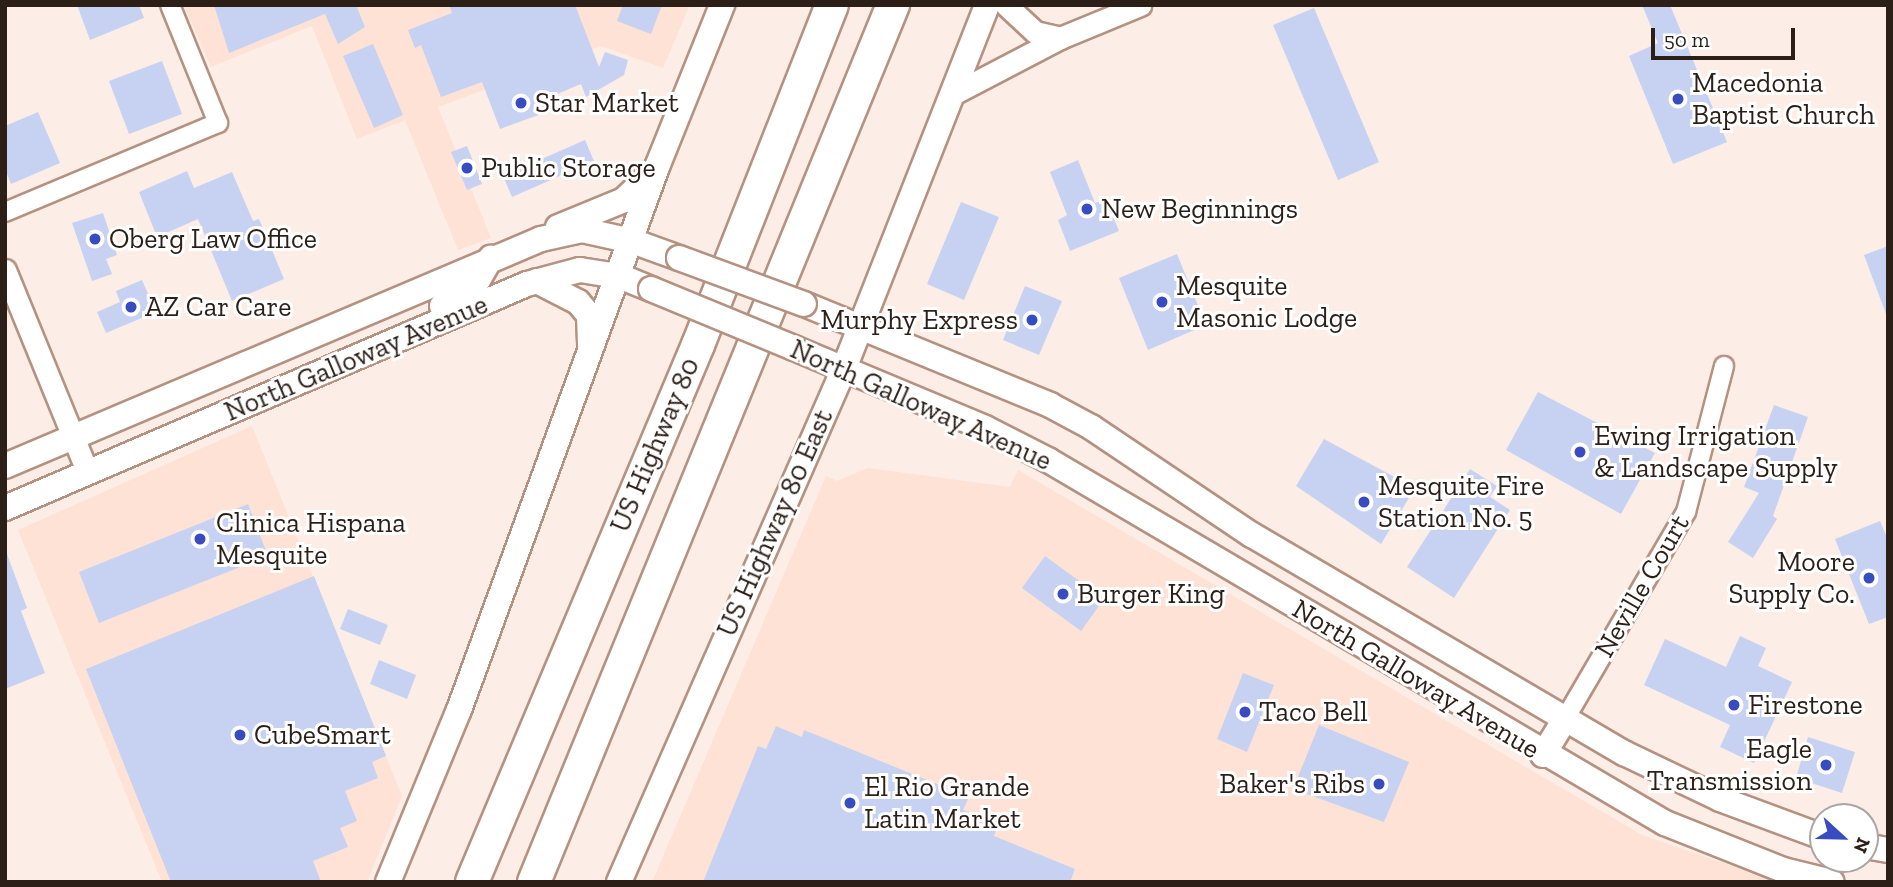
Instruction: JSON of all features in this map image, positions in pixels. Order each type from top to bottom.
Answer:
[{"type":"highway","name":"US Highway 80","points":[[472,882],[698,345],[832,5]]},
{"type":"highway","name":"US Highway 80","points":[[534,882],[892,5]]},
{"type":"main road","points":[[388,882],[459,710],[657,167],[722,5]]},
{"type":"main road","name":"US Highway 80 East","points":[[619,882],[862,326],[987,5]]},
{"type":"main road","points":[[518,248],[624,200],[657,167]]},
{"type":"main road","name":"North Galloway Avenue","points":[[5,466],[491,258],[582,230],[632,241],[862,326],[1091,427],[1252,535],[1565,719],[1672,778],[1809,831]]},
{"type":"main road","points":[[354,359],[372,337],[474,287],[491,258]]},
{"type":"main road","name":"North Galloway Avenue","points":[[5,508],[537,281],[580,270],[619,276],[1021,446],[1233,569],[1543,755],[1665,823],[1712,844],[1832,882]]},
{"type":"main road","points":[[537,281],[578,302],[589,315],[589,359]]},
{"type":"main road","points":[[1233,569],[1252,535]]},
{"type":"main road","points":[[1500,729],[1521,693]]},
{"type":"main road","points":[[1543,755],[1565,719]]},
{"type":"street","points":[[5,212],[218,124],[170,5]]},
{"type":"street","points":[[1006,5],[1013,16],[1035,32],[1060,38]]},
{"type":"street","points":[[953,94],[1060,38],[1140,5]]},
{"type":"street","points":[[5,270],[88,473]]},
{"type":"street","name":"Neville Court","points":[[1565,719],[1686,512],[1724,366]]},
{"type":"shaded area","name":"Public Storage","points":[[184,5],[690,5],[663,68],[601,46],[438,107],[491,238],[458,250],[405,120],[357,139],[312,26],[211,67]]},
{"type":"shaded area","name":"CubeSmart","points":[[252,426],[402,796],[367,882],[162,882],[18,530]]},
{"type":"shaded area","points":[[868,468],[1010,487],[1018,470],[1642,835],[1778,882],[652,882],[826,476],[837,481]]},
{"type":"building","points":[[77,5],[139,5],[144,18],[90,40]]},
{"type":"building","points":[[214,5],[356,5],[365,27],[338,44],[325,14],[229,53]]},
{"type":"building","points":[[449,5],[575,5],[599,67],[605,52],[628,60],[624,75],[586,97],[581,84],[550,97],[555,109],[500,129],[482,82],[441,97],[421,45],[415,48],[408,30],[452,13]]},
{"type":"building","points":[[623,5],[662,5],[651,34],[617,21]]},
{"type":"building","name":"Macedonia Baptist Church","points":[[1642,5],[1670,5],[1727,142],[1673,164],[1629,56],[1658,43]]},
{"type":"building","points":[[1314,8],[1379,162],[1338,180],[1273,25]]},
{"type":"building","points":[[373,44],[403,115],[374,128],[343,56]]},
{"type":"building","points":[[162,61],[182,114],[129,134],[109,81]]},
{"type":"building","points":[[38,112],[60,163],[11,184],[5,169],[5,126]]},
{"type":"building","points":[[585,140],[594,161],[512,197],[503,176]]},
{"type":"building","name":"Public Storage","points":[[467,146],[482,184],[467,190],[451,152]]},
{"type":"building","name":"New Beginnings","points":[[1078,160],[1095,203],[1106,199],[1119,231],[1070,251],[1058,220],[1067,215],[1050,172]]},
{"type":"building","points":[[187,171],[194,188],[232,172],[253,221],[259,219],[284,279],[232,301],[198,219],[157,237],[139,192]]},
{"type":"building","name":"Murphy Express","points":[[961,202],[999,217],[964,300],[927,284]]},
{"type":"building","name":"Oberg Law Office","points":[[103,213],[117,255],[106,259],[112,274],[92,281],[72,223]]},
{"type":"building","points":[[1888,246],[1888,314],[1886,314],[1864,255]]},
{"type":"building","name":"Mesquite Masonic Lodge","points":[[1177,254],[1206,325],[1148,350],[1119,278]]},
{"type":"building","name":"AZ Car Care","points":[[142,280],[156,312],[106,333],[97,312],[120,302],[116,291]]},
{"type":"building","name":"Murphy Express","points":[[1025,286],[1062,301],[1039,355],[1003,340]]},
{"type":"building","name":"Ewing Irrigation & Landscape Supply","points":[[1538,392],[1655,453],[1621,514],[1506,450]]},
{"type":"building","points":[[1774,405],[1808,417],[1773,516],[1777,519],[1753,558],[1728,542],[1759,493],[1744,487]]},
{"type":"building","name":"Mesquite Fire Station No. 5","points":[[1324,439],[1415,488],[1381,544],[1296,486]]},
{"type":"building","points":[[1470,469],[1497,486],[1490,497],[1510,510],[1454,598],[1407,567]]},
{"type":"building","points":[[248,504],[268,556],[99,623],[79,572]]},
{"type":"building","name":"Moore Supply Co.","points":[[1880,521],[1888,540],[1888,617],[1869,624],[1835,539]]},
{"type":"building","points":[[7,554],[27,608],[21,611],[45,673],[5,689]]},
{"type":"building","name":"Burger King","points":[[1045,556],[1104,599],[1081,631],[1022,588]]},
{"type":"building","name":"CubeSmart","points":[[314,576],[386,756],[372,762],[378,778],[345,791],[357,821],[340,828],[348,847],[313,861],[321,882],[171,882],[86,669]]},
{"type":"building","points":[[348,609],[388,625],[380,645],[340,629]]},
{"type":"building","name":"Firestone","points":[[1740,636],[1766,648],[1758,666],[1792,682],[1754,763],[1720,747],[1730,725],[1644,685],[1665,639],[1726,667]]},
{"type":"building","points":[[379,660],[416,675],[407,699],[370,684]]},
{"type":"building","name":"Taco Bell","points":[[1243,673],[1274,685],[1247,752],[1217,739]]},
{"type":"building","points":[[1319,725],[1409,762],[1384,822],[1293,789]]},
{"type":"building","name":"El Rio Grande Latin Market","points":[[776,726],[802,737],[804,730],[969,797],[963,810],[998,824],[994,836],[1075,869],[1070,882],[703,882],[758,746],[766,749]]},
{"type":"building","name":"Eagle Transmission","points":[[1808,737],[1855,752],[1842,793],[1796,778]]},
{"type":"place","name":"Macedonia Baptist Church","points":[[1678,99]]},
{"type":"place","name":"Star Market","points":[[521,103]]},
{"type":"place","name":"Public Storage","points":[[467,168]]},
{"type":"place","name":"New Beginnings","points":[[1087,209]]},
{"type":"place","name":"Oberg Law Office","points":[[95,239]]},
{"type":"place","name":"Mesquite Masonic Lodge","points":[[1162,302]]},
{"type":"place","name":"AZ Car Care","points":[[131,307]]},
{"type":"place","name":"Murphy Express","points":[[1032,320]]},
{"type":"place","name":"Ewing Irrigation & Landscape Supply","points":[[1580,452]]},
{"type":"place","name":"Mesquite Fire Station No. 5","points":[[1364,502]]},
{"type":"place","name":"Clinica Hispana Mesquite","points":[[200,539]]},
{"type":"place","name":"Moore Supply Co.","points":[[1869,578]]},
{"type":"place","name":"Burger King","points":[[1063,594]]},
{"type":"place","name":"Firestone","points":[[1734,705]]},
{"type":"place","name":"Taco Bell","points":[[1245,712]]},
{"type":"place","name":"CubeSmart","points":[[240,735]]},
{"type":"place","name":"Eagle Transmission","points":[[1826,765]]},
{"type":"place","name":"Baker's Ribs","points":[[1379,784]]},
{"type":"place","name":"El Rio Grande Latin Market","points":[[850,803]]}]
